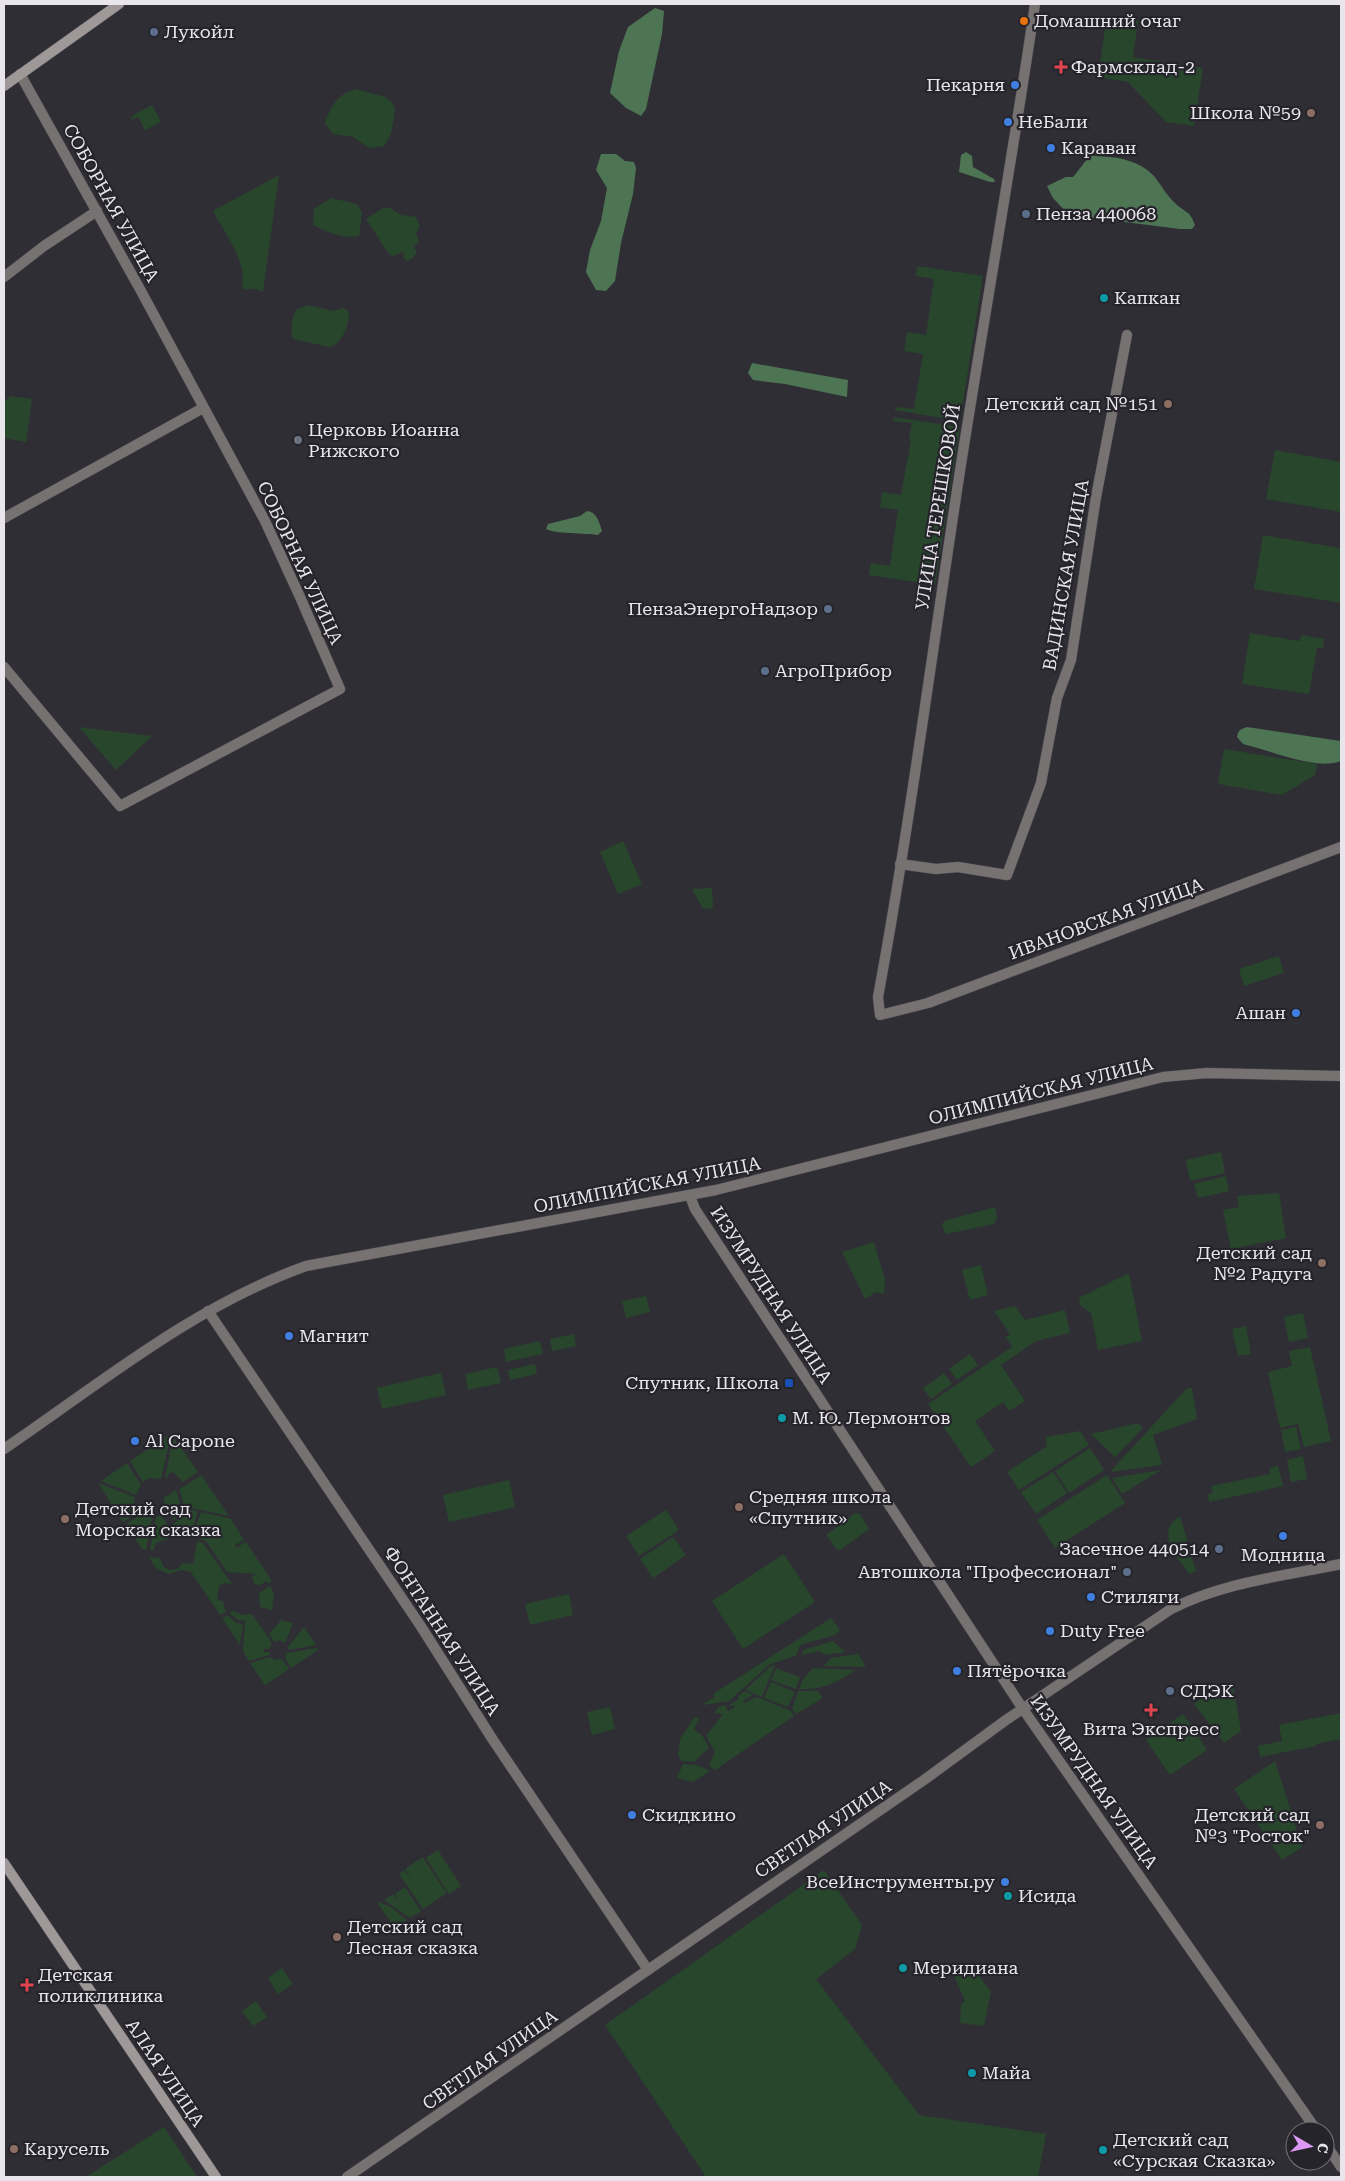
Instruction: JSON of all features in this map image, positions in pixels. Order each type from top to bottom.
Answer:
[{"type":"main road","points":[[4,86],[119,4]]},
{"type":"main road","name":"АЛАЯ УЛИЦА","points":[[4,1863],[216,2177]]},
{"type":"street","name":"УЛИЦА ТЕРЕШКОВОЙ","points":[[880,1016],[878,996],[980,347],[1001,230],[1035,4]]},
{"type":"street","name":"СОБОРНАЯ УЛИЦА","points":[[4,667],[120,806],[340,689],[265,521],[97,211],[20,74]]},
{"type":"street","points":[[4,277],[44,246],[97,211]]},
{"type":"street","name":"ВАДИНСКАЯ УЛИЦА","points":[[900,864],[936,869],[958,867],[1007,875],[1041,783],[1057,698],[1070,660],[1096,497],[1128,335]]},
{"type":"street","points":[[4,518],[203,408]]},
{"type":"street","name":"ИВАНОВСКАЯ УЛИЦА","points":[[880,1016],[928,1003],[1341,847]]},
{"type":"street","name":"ОЛИМПИЙСКАЯ УЛИЦА","points":[[4,1449],[148,1347],[208,1311],[273,1278],[306,1266],[690,1196],[1163,1077],[1207,1073],[1341,1076]]},
{"type":"street","name":"ИЗУМРУДНАЯ УЛИЦА","points":[[690,1196],[695,1210],[1023,1709],[1309,2121]]},
{"type":"street","name":"ФОНТАННАЯ УЛИЦА","points":[[208,1311],[648,1970]]},
{"type":"street","name":"СВЕТЛАЯ УЛИЦА","points":[[347,2177],[1023,1709],[1171,1609],[1193,1598],[1228,1587],[1341,1564]]},
{"type":"green space","points":[[655,8],[664,11],[662,34],[646,109],[641,116],[626,108],[610,93],[619,51],[628,27]]},
{"type":"green space","points":[[1107,16],[1138,21],[1133,57],[1203,68],[1194,126],[1166,122],[1128,82],[1098,77]]},
{"type":"green space","points":[[356,89],[385,97],[393,103],[395,110],[391,134],[384,146],[369,148],[353,137],[333,134],[325,123],[330,111],[339,98],[349,91]]},
{"type":"green space","points":[[152,105],[161,122],[145,130],[138,117],[131,120],[132,116]]},
{"type":"green space","points":[[966,152],[972,156],[973,167],[994,179],[995,182],[959,172],[961,155]]},
{"type":"green space","points":[[601,154],[616,154],[625,161],[634,162],[636,168],[633,194],[621,243],[615,281],[606,291],[596,290],[586,272],[590,250],[601,221],[607,188],[596,170]]},
{"type":"green space","points":[[1091,156],[1108,157],[1140,165],[1153,175],[1172,200],[1189,214],[1195,225],[1192,229],[1180,229],[1069,215],[1053,198],[1047,186],[1066,177],[1073,177]]},
{"type":"green space","points":[[279,175],[263,292],[256,289],[244,289],[238,257],[213,211]]},
{"type":"green space","points":[[331,198],[357,204],[362,212],[359,236],[341,236],[313,225],[314,209]]},
{"type":"green space","points":[[383,208],[390,208],[401,215],[416,217],[420,226],[416,234],[419,241],[414,247],[417,252],[412,259],[407,261],[403,258],[404,254],[402,252],[394,256],[389,254],[366,219]]},
{"type":"green space","points":[[917,266],[983,276],[960,421],[895,410],[895,407],[914,409],[923,354],[904,351],[907,332],[926,335],[934,279],[916,276]]},
{"type":"green space","points":[[308,305],[333,311],[344,308],[349,312],[348,322],[342,337],[335,345],[330,347],[293,339],[292,329],[296,310]]},
{"type":"green space","points":[[752,363],[848,380],[847,397],[785,384],[753,380],[748,373]]},
{"type":"green space","points":[[11,396],[32,399],[26,442],[4,438],[4,401]]},
{"type":"green space","points":[[894,417],[960,427],[935,585],[869,575],[871,563],[890,566],[898,510],[880,507],[882,492],[901,495],[911,440],[909,439],[912,423],[893,421]]},
{"type":"green space","points":[[1275,450],[1341,462],[1341,512],[1266,499]]},
{"type":"green space","points":[[587,511],[593,513],[599,521],[602,531],[598,535],[563,533],[546,529],[548,524],[580,516]]},
{"type":"green space","points":[[1263,535],[1341,548],[1341,603],[1254,589]]},
{"type":"green space","points":[[1250,633],[1300,641],[1301,635],[1324,639],[1323,648],[1317,648],[1309,694],[1242,684]]},
{"type":"green space","points":[[79,727],[152,736],[116,770]]},
{"type":"green space","points":[[1247,727],[1341,741],[1341,761],[1330,763],[1306,762],[1243,744],[1237,735],[1240,730]]},
{"type":"green space","points":[[1224,749],[1317,764],[1315,775],[1282,795],[1218,784]]},
{"type":"green space","points":[[623,841],[642,884],[618,894],[600,852]]},
{"type":"green space","points":[[712,888],[713,908],[703,909],[692,889]]},
{"type":"green space","points":[[1279,956],[1284,973],[1244,986],[1239,969]]},
{"type":"green space","points":[[1221,1152],[1225,1173],[1190,1181],[1186,1160]]},
{"type":"green space","points":[[1226,1176],[1229,1191],[1198,1198],[1194,1184]]},
{"type":"green space","points":[[1279,1193],[1286,1238],[1231,1249],[1223,1210],[1239,1207],[1237,1196]]},
{"type":"green space","points":[[995,1207],[997,1218],[994,1224],[946,1234],[942,1225],[944,1221]]},
{"type":"green space","points":[[874,1242],[885,1280],[884,1294],[876,1292],[865,1299],[842,1252]]},
{"type":"green space","points":[[981,1265],[988,1295],[970,1300],[962,1270]]},
{"type":"green space","points":[[1129,1273],[1142,1341],[1098,1350],[1091,1313],[1080,1305],[1079,1298]]},
{"type":"green space","points":[[646,1296],[650,1312],[626,1318],[622,1301]]},
{"type":"green space","points":[[1015,1306],[1025,1320],[1065,1310],[1070,1333],[1036,1341],[1001,1365],[1025,1401],[1009,1411],[1003,1402],[975,1421],[995,1451],[971,1467],[928,1404],[1012,1347],[1006,1337],[1010,1334],[994,1311]]},
{"type":"green space","points":[[1303,1313],[1308,1338],[1289,1342],[1284,1317]]},
{"type":"green space","points":[[1246,1326],[1251,1354],[1238,1356],[1232,1329]]},
{"type":"green space","points":[[574,1334],[576,1346],[552,1351],[550,1339]]},
{"type":"green space","points":[[540,1341],[543,1354],[506,1362],[504,1349]]},
{"type":"green space","points":[[1310,1347],[1331,1441],[1304,1447],[1298,1424],[1280,1428],[1268,1372],[1292,1366],[1289,1351]]},
{"type":"green space","points":[[970,1354],[978,1365],[957,1380],[949,1369]]},
{"type":"green space","points":[[535,1364],[537,1374],[510,1380],[508,1370]]},
{"type":"green space","points":[[497,1367],[501,1383],[468,1390],[465,1374]]},
{"type":"green space","points":[[441,1373],[446,1395],[382,1409],[377,1388]]},
{"type":"green space","points":[[944,1373],[952,1384],[931,1399],[923,1388]]},
{"type":"green space","points":[[1187,1388],[1192,1388],[1197,1419],[1153,1435],[1162,1465],[1110,1472]]},
{"type":"green space","points":[[1138,1423],[1143,1428],[1115,1457],[1091,1434]]},
{"type":"green space","points":[[1296,1427],[1301,1449],[1285,1452],[1281,1430]]},
{"type":"green space","points":[[1080,1431],[1089,1445],[1019,1490],[1007,1472],[1047,1446],[1046,1437]]},
{"type":"green space","points":[[171,1434],[161,1479],[150,1478],[143,1482],[130,1461]]},
{"type":"green space","points":[[173,1437],[198,1472],[183,1482],[170,1472],[167,1478],[165,1478]]},
{"type":"green space","points":[[1090,1448],[1104,1470],[1069,1493],[1055,1471]]},
{"type":"green space","points":[[1303,1456],[1307,1479],[1291,1482],[1287,1460]]},
{"type":"green space","points":[[127,1463],[141,1485],[136,1495],[101,1481]]},
{"type":"green space","points":[[1278,1466],[1283,1486],[1209,1502],[1208,1494],[1213,1493],[1211,1486],[1270,1474],[1269,1468]]},
{"type":"green space","points":[[1161,1470],[1122,1494],[1112,1478]]},
{"type":"green space","points":[[1053,1472],[1067,1493],[1036,1514],[1021,1492]]},
{"type":"green space","points":[[201,1475],[229,1516],[183,1506],[179,1490]]},
{"type":"green space","points":[[1107,1475],[1125,1503],[1055,1548],[1037,1520]]},
{"type":"green space","points":[[509,1480],[515,1507],[449,1522],[443,1495]]},
{"type":"green space","points":[[98,1483],[135,1497],[136,1514],[123,1522]]},
{"type":"green space","points":[[176,1490],[180,1503],[175,1520],[164,1510],[164,1498]]},
{"type":"green space","points":[[182,1508],[198,1511],[194,1524],[187,1534],[175,1530],[172,1525],[177,1521]]},
{"type":"green space","points":[[666,1510],[679,1530],[639,1556],[626,1536]]},
{"type":"green space","points":[[144,1512],[152,1516],[146,1550],[142,1549],[125,1525]]},
{"type":"green space","points":[[201,1512],[231,1519],[244,1540],[235,1545],[236,1548],[246,1542],[272,1581],[268,1583],[266,1581],[259,1586],[251,1578],[256,1574],[227,1572],[206,1541],[190,1535],[196,1526]]},
{"type":"green space","points":[[855,1513],[860,1514],[869,1529],[840,1550],[836,1549],[826,1535]]},
{"type":"green space","points":[[161,1515],[173,1533],[179,1535],[156,1543],[154,1550],[150,1550],[156,1517]]},
{"type":"green space","points":[[1180,1516],[1196,1571],[1189,1574],[1170,1545],[1168,1537],[1172,1522]]},
{"type":"green space","points":[[673,1537],[686,1555],[653,1578],[640,1559]]},
{"type":"green space","points":[[197,1541],[203,1543],[232,1584],[224,1583],[219,1586],[217,1600],[223,1601],[226,1612],[220,1615],[191,1572],[182,1570],[168,1574],[156,1568],[150,1559],[151,1557],[160,1558],[163,1566],[169,1570],[177,1569],[183,1563],[193,1564]]},
{"type":"green space","points":[[784,1554],[815,1602],[743,1649],[712,1601]]},
{"type":"green space","points":[[270,1586],[274,1594],[272,1610],[260,1607],[259,1593]]},
{"type":"green space","points":[[569,1594],[573,1615],[530,1625],[525,1604]]},
{"type":"green space","points":[[233,1611],[243,1615],[252,1614],[272,1643],[269,1649],[264,1649],[264,1652],[270,1652],[270,1655],[249,1661],[243,1651],[245,1621],[238,1620],[229,1613]]},
{"type":"green space","points":[[227,1615],[236,1623],[243,1624],[240,1645],[222,1618]]},
{"type":"green space","points":[[831,1618],[840,1630],[835,1635],[800,1645],[796,1656],[770,1664],[729,1701],[703,1704],[715,1697],[713,1694]]},
{"type":"green space","points":[[280,1620],[293,1623],[285,1643],[279,1640],[274,1642],[269,1633]]},
{"type":"green space","points":[[304,1627],[316,1645],[289,1650],[288,1647]]},
{"type":"green space","points":[[833,1641],[845,1652],[826,1655],[819,1651],[802,1655],[803,1650]]},
{"type":"green space","points":[[317,1648],[318,1650],[291,1668],[285,1658],[287,1653]]},
{"type":"green space","points":[[858,1654],[866,1667],[824,1666],[831,1658]]},
{"type":"green space","points":[[271,1657],[275,1660],[282,1659],[289,1669],[265,1685],[250,1663]]},
{"type":"green space","points":[[775,1665],[762,1697],[745,1690],[771,1666]]},
{"type":"green space","points":[[776,1668],[800,1677],[796,1689],[771,1680]]},
{"type":"green space","points":[[813,1668],[856,1670],[829,1685],[799,1689],[803,1679]]},
{"type":"green space","points":[[771,1682],[795,1692],[788,1707],[764,1698]]},
{"type":"green space","points":[[1233,1685],[1241,1731],[1224,1743],[1194,1704],[1213,1690],[1221,1701],[1223,1689]]},
{"type":"green space","points":[[744,1691],[753,1695],[743,1701],[744,1703],[757,1697],[791,1711],[794,1716],[715,1770],[709,1766],[715,1752],[706,1736],[723,1714],[714,1713],[719,1707],[725,1705],[728,1711],[735,1707],[733,1705],[729,1707],[730,1704],[739,1699],[737,1697]]},
{"type":"green space","points":[[798,1691],[818,1691],[823,1698],[796,1714],[792,1709]]},
{"type":"green space","points":[[610,1707],[615,1729],[592,1735],[587,1712]]},
{"type":"green space","points":[[1341,1713],[1341,1739],[1260,1757],[1258,1746],[1282,1741],[1279,1725]]},
{"type":"green space","points":[[1183,1714],[1207,1750],[1170,1775],[1146,1740]]},
{"type":"green space","points":[[694,1718],[699,1718],[694,1729],[702,1735],[709,1748],[694,1762],[682,1761],[678,1756],[680,1739]]},
{"type":"green space","points":[[1275,1761],[1302,1847],[1282,1860],[1234,1789]]},
{"type":"green space","points":[[683,1764],[697,1765],[710,1771],[693,1782],[677,1778]]},
{"type":"green space","points":[[438,1850],[461,1886],[449,1894],[426,1858]]},
{"type":"green space","points":[[423,1857],[447,1893],[423,1909],[399,1874],[404,1870],[413,1882],[405,1869]]},
{"type":"green space","points":[[824,1870],[862,1925],[855,1949],[816,1979],[919,2115],[1046,2134],[1038,2177],[706,2177],[605,2025]]},
{"type":"green space","points":[[405,1887],[421,1911],[410,1918],[384,1900],[393,1894],[399,1902],[395,1894]]},
{"type":"green space","points":[[376,1901],[391,1907],[407,1920],[395,1928]]},
{"type":"green space","points":[[967,1963],[979,1965],[980,1978],[991,1991],[984,2026],[960,2023],[961,2004],[965,2001],[953,1973]]},
{"type":"green space","points":[[282,1968],[293,1984],[278,1994],[268,1978]]},
{"type":"green space","points":[[256,2001],[267,2017],[253,2026],[242,2011]]},
{"type":"green space","points":[[164,2127],[197,2177],[86,2177]]},
{"type":"place","name":"Домашний очаг","points":[[1024,21]]},
{"type":"place","name":"Лукойл","points":[[154,32]]},
{"type":"place","name":"Фармсклад-2","points":[[1061,67]]},
{"type":"place","name":"Пекарня","points":[[1015,85]]},
{"type":"place","name":"Школа №59","points":[[1311,113]]},
{"type":"place","name":"НеБали","points":[[1008,122]]},
{"type":"place","name":"Караван","points":[[1051,148]]},
{"type":"place","name":"Пенза 440068","points":[[1026,214]]},
{"type":"place","name":"Капкан","points":[[1104,298]]},
{"type":"place","name":"Детский сад №151","points":[[1168,404]]},
{"type":"place","name":"Церковь Иоанна Рижского","points":[[298,440]]},
{"type":"place","name":"ПензаЭнергоНадзор","points":[[828,609]]},
{"type":"place","name":"АгроПрибор","points":[[765,671]]},
{"type":"place","name":"Ашан","points":[[1296,1013]]},
{"type":"place","name":"Детский сад №2 Радуга","points":[[1322,1263]]},
{"type":"place","name":"Магнит","points":[[289,1336]]},
{"type":"place","name":"Спутник, Школа","points":[[789,1383]]},
{"type":"place","name":"М. Ю. Лермонтов","points":[[782,1418]]},
{"type":"place","name":"Al Capone","points":[[135,1441]]},
{"type":"place","name":"Средняя школа «Спутник»","points":[[739,1507]]},
{"type":"place","name":"Детский сад Морская сказка","points":[[65,1519]]},
{"type":"place","name":"Модница","points":[[1283,1536]]},
{"type":"place","name":"Засечное 440514","points":[[1219,1549]]},
{"type":"place","name":"Автошкола \"Профессионал\"","points":[[1127,1572]]},
{"type":"place","name":"Стиляги","points":[[1091,1597]]},
{"type":"place","name":"Duty Free","points":[[1050,1631]]},
{"type":"place","name":"Пятёрочка","points":[[957,1671]]},
{"type":"place","name":"СДЭК","points":[[1170,1691]]},
{"type":"place","name":"Вита Экспресс","points":[[1151,1710]]},
{"type":"place","name":"Скидкино","points":[[632,1815]]},
{"type":"place","name":"Детский сад №3 \"Росток\"","points":[[1320,1825]]},
{"type":"place","name":"ВсеИнструменты.ру","points":[[1005,1882]]},
{"type":"place","name":"Исида","points":[[1008,1896]]},
{"type":"place","name":"Детский сад Лесная сказка","points":[[337,1937]]},
{"type":"place","name":"Меридиана","points":[[903,1968]]},
{"type":"place","name":"Детская поликлиника","points":[[27,1985]]},
{"type":"place","name":"Майа","points":[[972,2073]]},
{"type":"place","name":"Карусель","points":[[14,2149]]},
{"type":"place","name":"Детский сад «Сурская Сказка»","points":[[1103,2150]]}]
